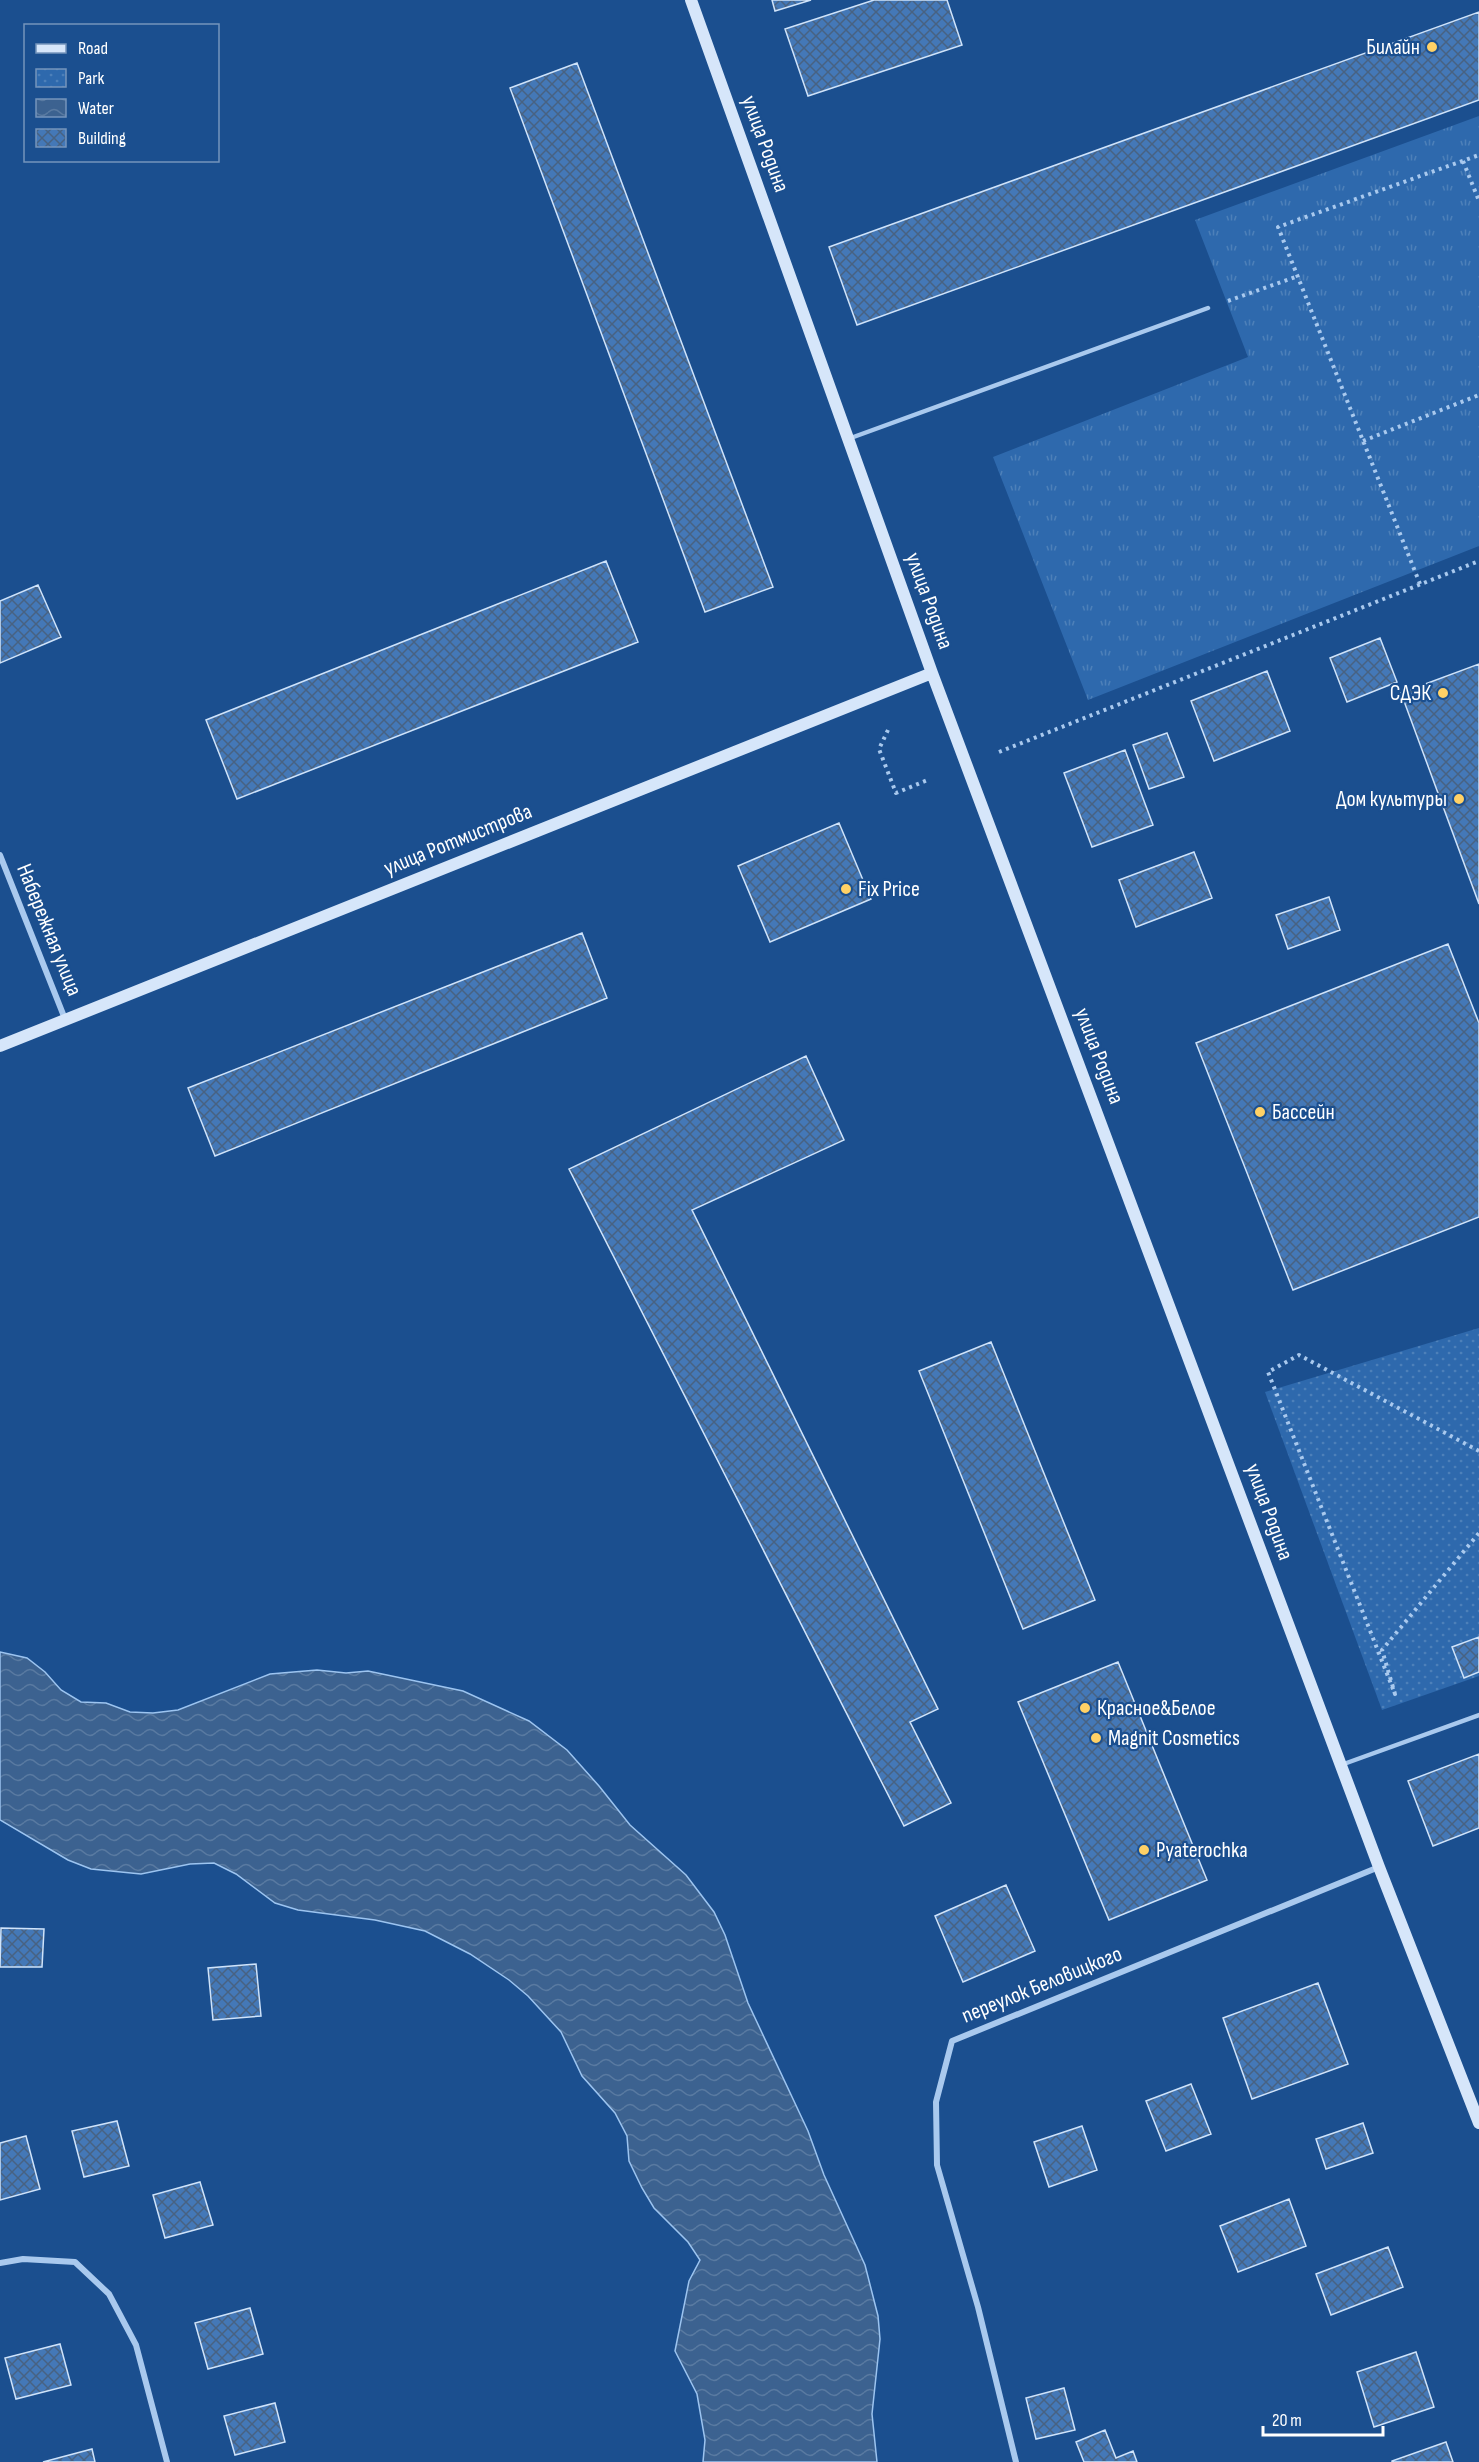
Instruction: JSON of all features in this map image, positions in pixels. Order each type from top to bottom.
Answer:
[{"type":"street","name":"улица Родина","points":[[691,0],[932,673],[1341,1765],[1479,2123]]},
{"type":"street","name":"улица Ротмистрова","points":[[0,1047],[932,673]]},
{"type":"street","name":"Набережная улица","points":[[0,855],[65,1019]]},
{"type":"street","name":"переулок Беловицкого","points":[[1016,2462],[978,2307],[937,2165],[936,2102],[952,2041],[1380,1867]]},
{"type":"street","points":[[0,2264],[23,2259],[75,2262],[109,2294],[136,2345],[167,2462]]},
{"type":"lane","points":[[848,439],[1208,308]]},
{"type":"lane","points":[[1341,1765],[1479,1715]]},
{"type":"path","points":[[1420,584],[1278,227],[1479,155]]},
{"type":"path","points":[[1463,161],[1479,201]]},
{"type":"path","points":[[1208,308],[1298,276]]},
{"type":"path","points":[[1363,441],[1479,394]]},
{"type":"path","points":[[999,752],[1479,561]]},
{"type":"path","points":[[888,730],[879,749],[896,793],[930,779]]},
{"type":"path","points":[[1479,1451],[1299,1355],[1268,1372],[1395,1694],[1382,1650],[1479,1533]]},
{"type":"green space","points":[[1479,116],[1479,546],[1088,700],[993,457],[1248,357],[1195,220]]},
{"type":"green space","points":[[1479,1328],[1479,1676],[1382,1710],[1265,1392]]},
{"type":"water","points":[[0,1652],[27,1658],[45,1672],[61,1690],[81,1702],[106,1703],[130,1712],[153,1713],[178,1710],[270,1674],[317,1670],[346,1673],[368,1671],[463,1691],[529,1721],[567,1750],[630,1825],[686,1875],[714,1912],[725,1935],[748,2003],[808,2131],[824,2175],[865,2265],[878,2316],[880,2339],[872,2414],[877,2462],[703,2462],[705,2440],[697,2394],[675,2351],[689,2281],[700,2260],[688,2242],[654,2208],[629,2161],[627,2136],[615,2113],[582,2076],[561,2032],[528,1996],[509,1980],[470,1954],[425,1931],[375,1920],[298,1910],[275,1903],[236,1874],[214,1863],[190,1864],[141,1874],[91,1869],[68,1860],[0,1820]]},
{"type":"building","points":[[772,0],[811,0],[775,11]]},
{"type":"building","points":[[874,0],[947,0],[962,45],[808,96],[785,29]]},
{"type":"building","points":[[1479,12],[1479,100],[857,325],[829,247]]},
{"type":"building","points":[[577,63],[773,587],[705,612],[510,88]]},
{"type":"building","points":[[606,561],[638,642],[237,799],[206,720]]},
{"type":"building","points":[[38,585],[61,637],[0,663],[0,601]]},
{"type":"building","points":[[1380,638],[1397,682],[1347,702],[1330,658]]},
{"type":"building","name":"Дом культуры","points":[[1479,664],[1479,904],[1401,693]]},
{"type":"building","points":[[1267,671],[1290,731],[1214,761],[1191,701]]},
{"type":"building","points":[[1167,733],[1184,777],[1149,789],[1133,745]]},
{"type":"building","points":[[1125,750],[1153,825],[1092,847],[1064,773]]},
{"type":"building","points":[[839,823],[871,899],[770,942],[738,866]]},
{"type":"building","points":[[1194,852],[1212,898],[1136,927],[1119,880]]},
{"type":"building","points":[[1329,897],[1340,930],[1288,949],[1276,915]]},
{"type":"building","points":[[582,933],[607,998],[215,1156],[188,1088]]},
{"type":"building","points":[[1448,944],[1479,1023],[1479,1217],[1293,1290],[1196,1043]]},
{"type":"building","points":[[806,1056],[844,1140],[692,1210],[938,1709],[910,1722],[951,1803],[904,1826],[569,1169]]},
{"type":"building","points":[[991,1342],[1095,1600],[1023,1629],[919,1371]]},
{"type":"building","points":[[1479,1637],[1479,1672],[1464,1678],[1452,1647]]},
{"type":"building","points":[[1118,1662],[1207,1880],[1109,1920],[1018,1702]]},
{"type":"building","points":[[1479,1754],[1479,1828],[1433,1846],[1408,1781]]},
{"type":"building","points":[[1006,1885],[1035,1951],[963,1982],[935,1916]]},
{"type":"building","points":[[1,1928],[44,1929],[42,1967],[0,1967]]},
{"type":"building","points":[[256,1964],[261,2016],[213,2020],[208,1968]]},
{"type":"building","points":[[1318,1983],[1348,2064],[1252,2099],[1223,2018]]},
{"type":"building","points":[[1191,2084],[1211,2134],[1166,2151],[1146,2101]]},
{"type":"building","points":[[117,2121],[129,2166],[84,2177],[72,2131]]},
{"type":"building","points":[[1363,2123],[1373,2153],[1326,2169],[1316,2139]]},
{"type":"building","points":[[1082,2126],[1097,2170],[1049,2187],[1034,2142]]},
{"type":"building","points":[[26,2136],[40,2189],[0,2200],[0,2143]]},
{"type":"building","points":[[200,2182],[213,2225],[165,2238],[153,2195]]},
{"type":"building","points":[[1289,2199],[1306,2246],[1238,2272],[1220,2226]]},
{"type":"building","points":[[1388,2247],[1403,2287],[1331,2315],[1316,2274]]},
{"type":"building","points":[[250,2308],[263,2354],[208,2369],[195,2323]]},
{"type":"building","points":[[60,2344],[71,2385],[16,2399],[5,2358]]},
{"type":"building","points":[[1416,2352],[1434,2407],[1374,2427],[1357,2372]]},
{"type":"building","points":[[1064,2388],[1075,2430],[1036,2439],[1026,2398]]},
{"type":"building","points":[[275,2403],[285,2442],[235,2455],[224,2416]]},
{"type":"building","points":[[1105,2430],[1116,2458],[1133,2451],[1137,2462],[1084,2462],[1076,2442]]},
{"type":"building","points":[[1446,2442],[1453,2462],[1392,2462],[1392,2461]]},
{"type":"building","points":[[92,2449],[95,2462],[43,2462]]},
{"type":"place","name":"Билайн","points":[[1432,47]]},
{"type":"place","name":"СДЭК","points":[[1443,693]]},
{"type":"place","name":"Дом культуры","points":[[1459,799]]},
{"type":"place","name":"Fix Price","points":[[846,889]]},
{"type":"place","name":"Бассейн","points":[[1260,1112]]},
{"type":"place","name":"Красное&Белое","points":[[1085,1708]]},
{"type":"place","name":"Magnit Cosmetics","points":[[1096,1738]]},
{"type":"place","name":"Pyaterochka","points":[[1144,1850]]}]
